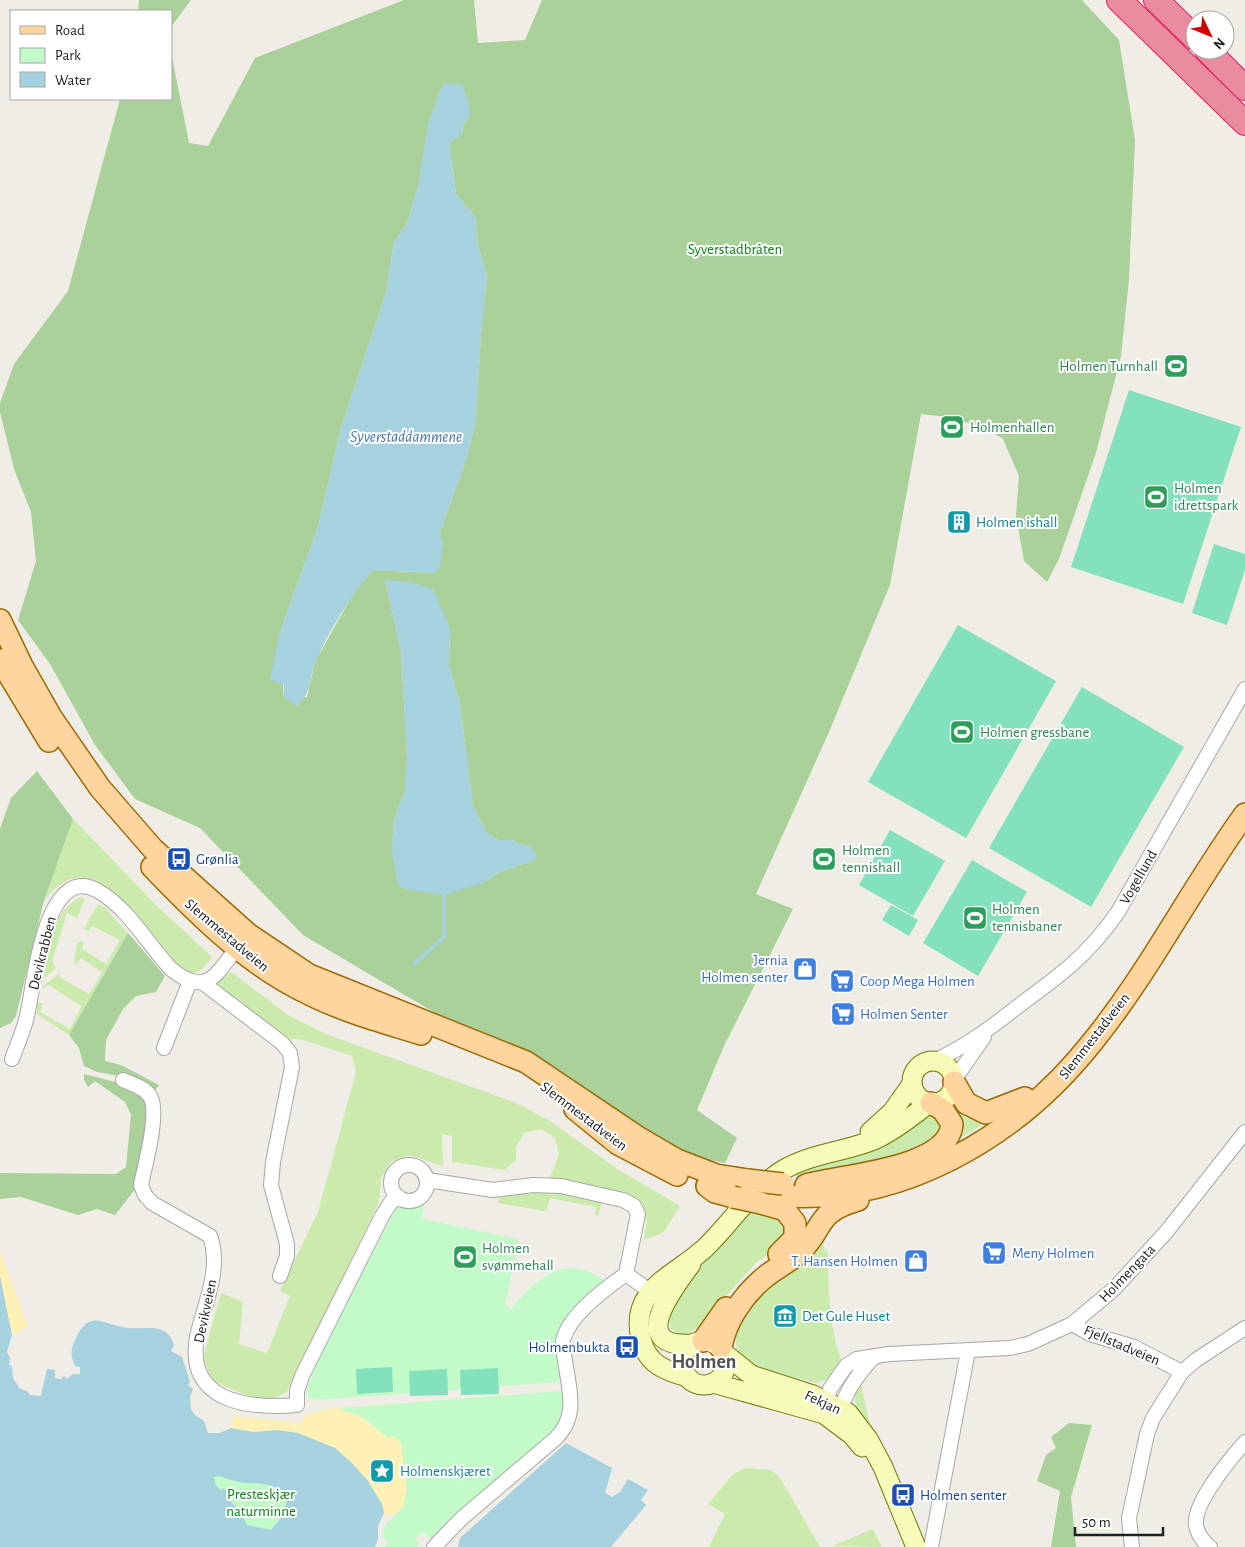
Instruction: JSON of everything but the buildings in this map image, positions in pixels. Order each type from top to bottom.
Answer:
[{"type":"highway","points":[[1119,0],[1245,123]]},
{"type":"highway","points":[[1156,0],[1185,28]]},
{"type":"highway","points":[[1217,60],[1245,88]]},
{"type":"main road","name":"Slemmestadveien","points":[[0,620],[27,676],[51,717],[100,788],[153,849],[280,978],[323,1001],[480,1053],[512,1066],[558,1096],[618,1144],[664,1169],[707,1186],[808,1197],[844,1194],[899,1182],[934,1168],[971,1149],[1005,1126],[1056,1083],[1095,1040],[1132,988],[1203,875],[1245,814]]},
{"type":"main road","name":"Slemmestadveien","points":[[0,660],[50,742],[102,811],[156,871],[243,941],[325,983],[478,1041],[526,1062],[664,1153],[740,1189]]},
{"type":"main road","name":"Slemmestadveien","points":[[772,1194],[806,1185],[818,1187],[855,1183],[915,1166],[966,1140],[1025,1098],[1060,1064],[1093,1025],[1215,841],[1245,803]]},
{"type":"main road","points":[[843,1149],[885,1120],[912,1084],[914,1074],[918,1068],[924,1063],[934,1061],[944,1064],[951,1071],[954,1081],[966,1103],[974,1109],[986,1113],[1025,1098]]},
{"type":"main road","points":[[710,1347],[726,1361],[723,1374],[713,1383],[699,1384],[688,1377],[663,1370],[648,1356],[644,1349],[638,1318],[658,1296],[662,1279],[699,1253],[776,1174],[795,1164],[875,1139],[892,1130],[930,1103],[942,1101],[951,1093],[954,1081]]},
{"type":"main road","points":[[806,1185],[872,1173],[918,1158],[939,1147],[950,1133],[952,1124],[943,1110],[920,1099],[912,1084]]},
{"type":"main road","points":[[688,1377],[682,1364],[683,1356],[710,1347],[723,1336],[731,1318],[748,1294],[765,1277],[800,1252],[824,1216],[840,1206],[875,1195],[899,1182]]},
{"type":"main road","points":[[710,1347],[714,1323],[742,1288],[795,1238],[797,1226],[790,1215],[780,1208],[772,1194]]},
{"type":"main road","name":"Fekjan","points":[[658,1296],[657,1319],[662,1337],[679,1345],[710,1347],[751,1375],[830,1410],[861,1445],[902,1511],[916,1547]]},
{"type":"main road","name":"Fekjan","points":[[713,1383],[830,1410]]},
{"type":"street","name":"Vogellund","points":[[934,1061],[962,1048],[989,1030],[1065,971],[1101,937],[1118,912],[1245,689]]},
{"type":"street","name":"Devikrabben","points":[[12,1059],[27,1017],[48,921],[62,896],[70,890],[88,887],[111,900],[171,969],[196,982],[282,1044],[290,1053],[292,1066],[273,1162],[271,1185],[287,1244],[287,1256],[280,1276]]},
{"type":"street","points":[[164,1048],[196,982],[216,974],[243,941]]},
{"type":"street","name":"Vogellund","points":[[954,1081],[989,1030]]},
{"type":"street","name":"Devikveien","points":[[123,1080],[144,1089],[154,1109],[141,1185],[145,1196],[152,1203],[210,1236],[215,1250],[215,1266],[197,1339],[197,1359],[201,1374],[208,1386],[220,1396],[248,1404],[297,1405],[299,1383],[318,1340],[382,1216],[391,1202],[399,1197]]},
{"type":"street","name":"Holmengata","points":[[830,1410],[848,1390],[861,1370],[876,1356],[968,1351],[1028,1344],[1072,1324],[1114,1289],[1167,1232],[1245,1132]]},
{"type":"street","points":[[406,1165],[418,1167],[422,1170],[427,1180],[425,1192],[416,1199],[410,1200],[399,1197],[395,1193],[392,1182],[393,1176],[400,1167],[406,1165]]},
{"type":"street","points":[[427,1180],[493,1190],[533,1185],[561,1186],[623,1200],[634,1206],[638,1214],[626,1274],[603,1290],[574,1321],[563,1339],[571,1412],[568,1424],[555,1440],[461,1519],[434,1547]]},
{"type":"street","points":[[626,1274],[658,1296]]},
{"type":"street","name":"Fjellstadveien","points":[[1072,1324],[1090,1334],[1134,1347],[1182,1372]]},
{"type":"street","points":[[1132,1547],[1129,1518],[1146,1434],[1153,1418],[1182,1372],[1196,1360],[1245,1328]]},
{"type":"street","points":[[931,1547],[968,1351]]},
{"type":"street","points":[[1210,1547],[1200,1536],[1196,1524],[1197,1513],[1215,1481],[1245,1442]]},
{"type":"green space","points":[[139,0],[191,0],[172,26],[172,10],[138,10]]},
{"type":"green space","name":"Syverstadbråten","points":[[404,0],[474,0],[478,43],[525,40],[542,0],[1082,0],[1119,40],[1135,140],[1129,279],[1121,356],[1096,453],[1059,559],[1047,582],[1024,561],[1016,515],[1019,476],[1003,439],[985,428],[948,417],[921,414],[890,585],[829,732],[756,894],[793,909],[724,1046],[697,1110],[737,1138],[725,1163],[688,1156],[464,1030],[303,935],[200,828],[135,799],[95,745],[50,664],[18,620],[36,561],[31,512],[14,469],[0,412],[0,403],[14,364],[68,291],[120,100],[172,100],[172,57],[189,143],[208,146],[255,58]],"holes":[[[463,125],[462,134],[449,143]],[[449,143],[456,194],[475,217],[478,245],[487,277],[481,333],[476,420],[466,460],[440,532],[443,545],[433,573],[373,570],[354,592],[315,662],[307,697],[284,698],[279,635],[318,527],[341,428],[386,293],[394,242],[408,222],[419,182]],[[385,580],[450,628],[449,666],[460,704],[473,807],[486,832],[498,840],[513,840],[518,844],[531,846],[535,860],[501,871],[483,883],[405,889],[399,885],[392,851],[394,820],[405,791],[407,758],[401,650]]]},
{"type":"green space","name":"Holmen idrettspark","points":[[1129,390],[1241,427],[1183,604],[1071,567]]},
{"type":"green space","points":[[1214,544],[1245,554],[1245,570],[1227,625],[1192,613]]},
{"type":"green space","name":"Holmen gressbane","points":[[958,625],[1056,681],[966,838],[868,782]]},
{"type":"green space","points":[[1082,687],[1184,747],[1091,907],[989,848]]},
{"type":"green space","points":[[37,771],[73,819],[44,901],[16,1016],[11,1023],[0,1028],[0,829],[11,798]]},
{"type":"green space","points":[[73,819],[159,908],[212,957],[201,970],[192,974],[181,970],[158,946],[118,896],[102,884],[85,878],[73,879],[57,887],[44,901]]},
{"type":"green space","points":[[890,830],[945,861],[913,916],[859,885]]},
{"type":"green space","name":"Holmen tennisbaner","points":[[972,860],[1027,892],[978,976],[923,943]]},
{"type":"green space","points":[[78,898],[85,898],[77,918],[67,913],[52,961],[56,968],[43,979],[49,945],[56,924],[69,905]]},
{"type":"green space","points":[[98,904],[104,907],[128,933],[69,1035],[37,1014],[36,1003],[43,1003],[40,1012],[70,1029],[82,1006],[48,985],[43,989],[42,987],[59,974],[61,978],[89,994],[102,972],[81,958],[76,965],[74,961],[77,944],[81,941],[84,943],[82,949],[106,964],[120,940],[92,926],[88,931],[84,929]]},
{"type":"green space","points":[[891,905],[918,920],[909,936],[882,920]]},
{"type":"green space","points":[[128,933],[165,976],[156,992],[136,996],[123,1009],[106,1040],[105,1061],[121,1065],[159,1085],[153,1093],[130,1078],[97,1072],[84,1066],[79,1048],[69,1035]]},
{"type":"green space","points":[[231,972],[288,1015],[326,1034],[516,1103],[547,1119],[619,1170],[680,1206],[664,1232],[644,1240],[646,1226],[645,1211],[631,1197],[550,1178],[559,1154],[555,1138],[541,1129],[524,1133],[516,1147],[516,1160],[505,1170],[452,1162],[452,1136],[442,1134],[443,1166],[409,1155],[391,1162],[381,1178],[379,1202],[287,1392],[265,1403],[213,1381],[203,1358],[221,1293],[243,1302],[239,1344],[267,1353],[290,1296],[280,1291],[318,1212],[356,1072],[352,1056],[303,1040],[285,1038],[217,986],[217,980]]},
{"type":"green space","points":[[84,1074],[123,1084],[143,1094],[151,1112],[136,1188],[115,1215],[97,1209],[78,1215],[21,1197],[0,1199],[0,1173],[116,1174],[126,1167],[131,1115],[125,1102],[95,1081],[88,1087],[84,1080]]},
{"type":"green space","points":[[954,1102],[991,1119],[956,1141],[951,1105]]},
{"type":"green space","points":[[927,1116],[939,1119],[942,1128],[922,1151],[825,1175],[794,1176],[803,1170],[854,1156]]},
{"type":"green space","points":[[534,1190],[545,1190],[602,1202],[598,1216],[595,1215],[596,1207],[550,1198],[547,1209],[544,1211],[498,1203],[499,1197]]},
{"type":"green space","points":[[425,1200],[422,1219],[519,1239],[505,1305],[511,1309],[531,1287],[553,1272],[577,1269],[591,1273],[606,1281],[558,1338],[561,1382],[315,1400],[308,1397],[306,1391],[314,1368],[397,1206],[414,1207]]},
{"type":"green space","points":[[751,1210],[779,1217],[788,1229],[781,1244],[756,1263],[698,1327],[685,1335],[678,1334],[671,1329],[668,1314],[695,1273]]},
{"type":"green space","points":[[819,1237],[824,1239],[824,1248],[828,1252],[832,1321],[837,1348],[842,1362],[826,1380],[817,1383],[779,1374],[760,1367],[745,1359],[736,1346],[738,1330],[746,1312],[777,1276]]},
{"type":"green space","points":[[392,1367],[393,1392],[357,1394],[356,1369]]},
{"type":"green space","points":[[498,1368],[499,1394],[461,1395],[460,1370]]},
{"type":"green space","points":[[447,1369],[448,1395],[410,1396],[409,1371]]},
{"type":"green space","points":[[860,1380],[869,1420],[898,1484],[857,1411],[854,1395]]},
{"type":"green space","points":[[563,1391],[564,1416],[555,1433],[431,1540],[423,1532],[415,1538],[419,1543],[418,1547],[385,1547],[388,1542],[382,1537],[385,1525],[403,1507],[407,1489],[401,1443],[394,1436],[388,1438],[363,1418],[340,1408]]},
{"type":"green space","points":[[1069,1423],[1092,1425],[1071,1497],[1076,1547],[1051,1547],[1060,1491],[1037,1481],[1046,1455],[1056,1448],[1051,1437]]},
{"type":"green space","name":"Presteskjær naturminne","points":[[323,1445],[285,1515],[269,1535],[245,1524],[216,1490],[200,1450]]},
{"type":"green space","points":[[746,1468],[771,1470],[779,1476],[820,1547],[709,1547],[725,1514],[708,1504],[733,1474]]},
{"type":"green space","points":[[873,1529],[882,1547],[832,1546]]},
{"type":"sand","points":[[0,1250],[28,1327],[12,1335],[0,1276]]},
{"type":"sand","name":"Holmenskjæret","points":[[340,1408],[346,1412],[359,1415],[371,1425],[394,1436],[401,1443],[407,1489],[403,1507],[398,1513],[382,1516],[368,1481],[335,1448],[298,1433],[277,1430],[253,1432],[231,1428],[233,1416],[302,1423],[305,1415]]},
{"type":"water","name":"Syverstaddammene","points":[[443,83],[463,85],[471,114],[463,125],[462,134],[449,144],[456,194],[475,217],[478,245],[487,277],[481,333],[476,420],[466,460],[440,532],[443,545],[439,570],[433,573],[373,570],[356,591],[334,625],[316,661],[306,696],[297,706],[284,698],[284,685],[270,680],[279,635],[318,527],[341,428],[386,293],[394,242],[408,222],[419,182],[428,124]]},
{"type":"water","points":[[385,580],[411,582],[433,589],[450,628],[449,666],[460,704],[473,807],[486,832],[498,840],[513,840],[518,844],[531,846],[536,855],[535,860],[501,871],[483,883],[444,895],[405,889],[398,885],[392,851],[394,820],[405,791],[407,758],[401,650]]},
{"type":"water","points":[[0,1276],[12,1335],[7,1352],[10,1358],[9,1365],[12,1366],[13,1378],[20,1389],[27,1391],[30,1395],[41,1396],[47,1369],[55,1370],[55,1378],[61,1379],[64,1376],[67,1379],[73,1374],[80,1374],[80,1367],[75,1366],[73,1362],[72,1350],[81,1330],[92,1321],[97,1320],[128,1328],[155,1328],[161,1330],[171,1337],[174,1345],[171,1351],[182,1357],[190,1382],[188,1385],[193,1389],[190,1397],[191,1409],[195,1415],[204,1421],[208,1433],[220,1433],[231,1428],[253,1432],[277,1430],[298,1433],[335,1448],[368,1481],[382,1504],[384,1513],[378,1526],[378,1539],[375,1547],[0,1547]],"holes":[[[220,1476],[239,1482],[273,1486],[283,1493],[287,1499],[284,1514],[271,1530],[247,1525],[238,1508],[226,1498],[226,1491],[223,1488],[221,1491],[215,1484],[214,1477]]]},
{"type":"water","points":[[566,1443],[612,1468],[605,1493],[612,1497],[620,1492],[628,1479],[648,1490],[641,1500],[646,1505],[611,1547],[458,1547],[460,1538]]},
{"type":"waterway","points":[[414,964],[444,937],[444,895]]},
{"type":"place","name":"Holmen Turnhall","points":[[1176,366]]},
{"type":"place","name":"Holmenhallen","points":[[952,427]]},
{"type":"place","name":"Holmen idrettspark","points":[[1156,497]]},
{"type":"place","name":"Holmen ishall","points":[[959,522]]},
{"type":"place","name":"Holmen gressbane","points":[[962,732]]},
{"type":"place","name":"Grønlia","points":[[179,859]]},
{"type":"place","name":"Holmen tennishall","points":[[824,859]]},
{"type":"place","name":"Holmen tennisbaner","points":[[975,918]]},
{"type":"place","name":"Jernia Holmen senter","points":[[805,969]]},
{"type":"place","name":"Coop Mega Holmen","points":[[842,981]]},
{"type":"place","name":"Holmen Senter","points":[[843,1014]]},
{"type":"place","name":"Meny Holmen","points":[[994,1253]]},
{"type":"place","name":"Holmen svømmehall","points":[[465,1257]]},
{"type":"place","name":"T. Hansen Holmen","points":[[916,1261]]},
{"type":"place","name":"Det Gule Huset","points":[[785,1316]]},
{"type":"place","name":"Holmenbukta","points":[[627,1347]]},
{"type":"place","name":"Holmenskjæret","points":[[382,1471]]},
{"type":"place","name":"Holmen senter","points":[[903,1495]]},
{"type":"district","name":"Holmen","points":[[704,1361]]}]
